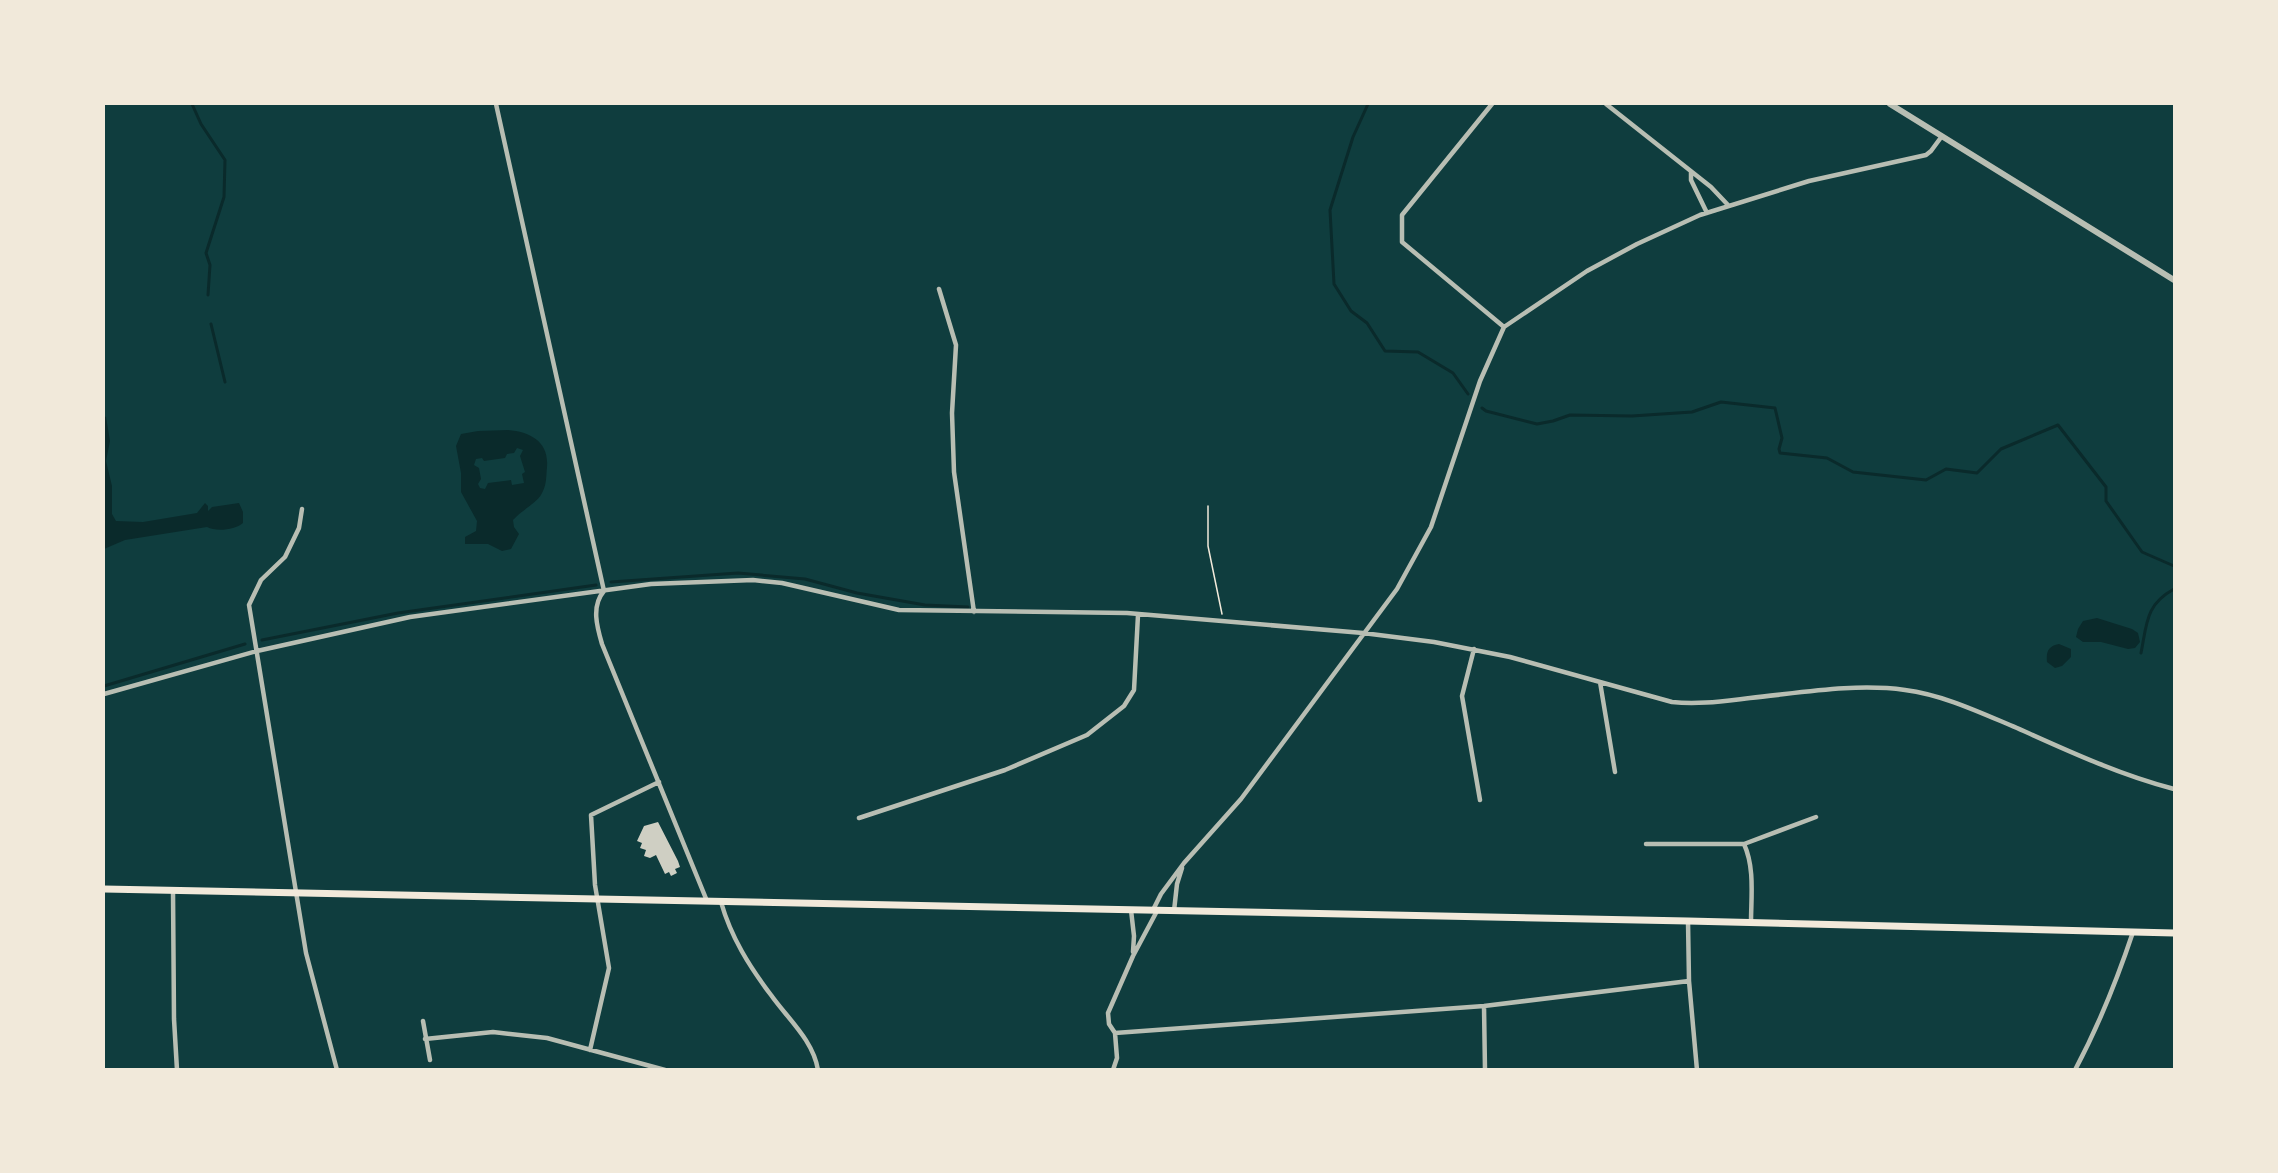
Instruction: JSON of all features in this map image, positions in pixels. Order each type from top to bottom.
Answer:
[{"type":"main road","points":[[104,890],[1688,921],[2175,933]]},
{"type":"street","points":[[496,104],[604,591]]},
{"type":"street","points":[[1492,104],[1402,215],[1402,242],[1504,327]]},
{"type":"street","points":[[1606,104],[1711,187],[1728,205]]},
{"type":"street","points":[[1890,104],[2175,280]]},
{"type":"street","points":[[1113,1070],[1116,1067],[1117,1058],[1115,1033],[1109,1024],[1108,1013],[1161,894],[1184,863],[1241,800],[1397,588],[1431,527],[1480,381],[1504,327],[1587,271],[1637,244],[1707,213],[1809,181],[1926,154],[1942,136]]},
{"type":"street","points":[[1691,172],[1691,180],[1707,213]]},
{"type":"street","points":[[939,289],[956,345],[952,413],[954,472],[974,612]]},
{"type":"street","points":[[302,509],[299,528],[285,557],[261,580],[249,605],[306,952],[337,1070]]},
{"type":"street","points":[[104,694],[257,651],[410,617],[651,584],[753,580],[782,583],[899,610],[1138,615],[1363,633],[1474,649],[1510,657],[1672,702],[1713,703],[1814,691],[1865,688],[1910,690],[1943,698],[1970,708],[2099,765],[2175,789]]},
{"type":"street","points":[[604,591],[599,597],[596,623],[612,669],[707,901]]},
{"type":"street","points":[[859,818],[1005,770],[1054,750],[1095,729],[1124,706],[1134,690],[1138,615]]},
{"type":"street","points":[[1474,649],[1462,696],[1480,800]]},
{"type":"street","points":[[1600,682],[1615,772]]},
{"type":"street","points":[[590,1050],[609,968],[595,885],[591,815],[659,782]]},
{"type":"street","points":[[1647,844],[1744,844],[1816,817]]},
{"type":"street","points":[[1744,844],[1749,855],[1751,872],[1751,923]]},
{"type":"street","points":[[1174,911],[1177,884],[1184,863]]},
{"type":"street","points":[[173,891],[174,1019],[177,1070]]},
{"type":"street","points":[[721,902],[730,930],[744,956],[806,1041],[818,1070]]},
{"type":"street","points":[[1131,910],[1134,936],[1133,956]]},
{"type":"street","points":[[1688,921],[1689,981],[1697,1070]]},
{"type":"street","points":[[2075,1070],[2095,1032],[2117,980],[2133,932]]},
{"type":"street","points":[[1115,1033],[1484,1006],[1689,981]]},
{"type":"street","points":[[1484,1006],[1485,1070]]},
{"type":"street","points":[[423,1021],[430,1060]]},
{"type":"street","points":[[425,1039],[493,1032],[547,1038],[665,1070]]},
{"type":"path","points":[[1208,506],[1208,546],[1223,620]]},
{"type":"water","points":[[104,416],[110,441],[106,461],[112,486],[112,514],[116,521],[143,522],[197,513],[205,503],[208,511],[212,507],[239,503],[243,512],[243,523],[225,530],[207,527],[125,540],[104,549]]},
{"type":"water","points":[[508,430],[524,433],[542,445],[547,458],[546,481],[541,495],[513,520],[514,527],[519,534],[511,549],[502,551],[488,544],[465,544],[465,537],[476,531],[477,521],[461,492],[461,473],[456,446],[461,434]],"holes":[[[517,448],[523,450],[520,456],[525,472],[522,474],[524,483],[512,485],[511,480],[488,483],[485,489],[480,488],[479,468],[474,465],[476,459],[482,458],[484,461],[505,458],[507,454],[514,453]]]},
{"type":"water","points":[[2097,618],[2132,629],[2138,633],[2140,642],[2135,648],[2128,649],[2101,642],[2083,642],[2076,637],[2083,621]]},
{"type":"water","points":[[2059,644],[2071,649],[2071,657],[2062,666],[2055,668],[2047,662],[2047,655],[2050,648]]},
{"type":"building","points":[[658,822],[680,867],[675,869],[677,873],[671,876],[669,872],[665,874],[656,855],[650,858],[644,856],[646,850],[640,848],[642,843],[637,841],[644,826]]},
{"type":"waterway","points":[[192,104],[201,124],[225,160],[224,197],[206,253],[210,265],[208,295]]},
{"type":"waterway","points":[[1368,104],[1353,137],[1330,210],[1334,284],[1351,311],[1367,323],[1385,351],[1418,352],[1453,373],[1468,394]]},
{"type":"waterway","points":[[211,324],[225,382]]},
{"type":"waterway","points":[[1482,408],[1537,424],[1570,415],[1632,416],[1692,412],[1721,402],[1775,408],[1782,438],[1780,453],[1827,458],[1853,472],[1926,480],[1946,469],[1977,473],[2001,449],[2058,425],[2106,487],[2106,501],[2142,552],[2174,566]]},
{"type":"waterway","points":[[611,582],[738,573],[805,579],[857,593],[925,605],[968,607]]},
{"type":"waterway","points":[[262,640],[398,613],[596,585]]},
{"type":"waterway","points":[[2141,653],[2146,624],[2152,609],[2157,602],[2174,589]]},
{"type":"waterway","points":[[104,686],[245,644]]}]
